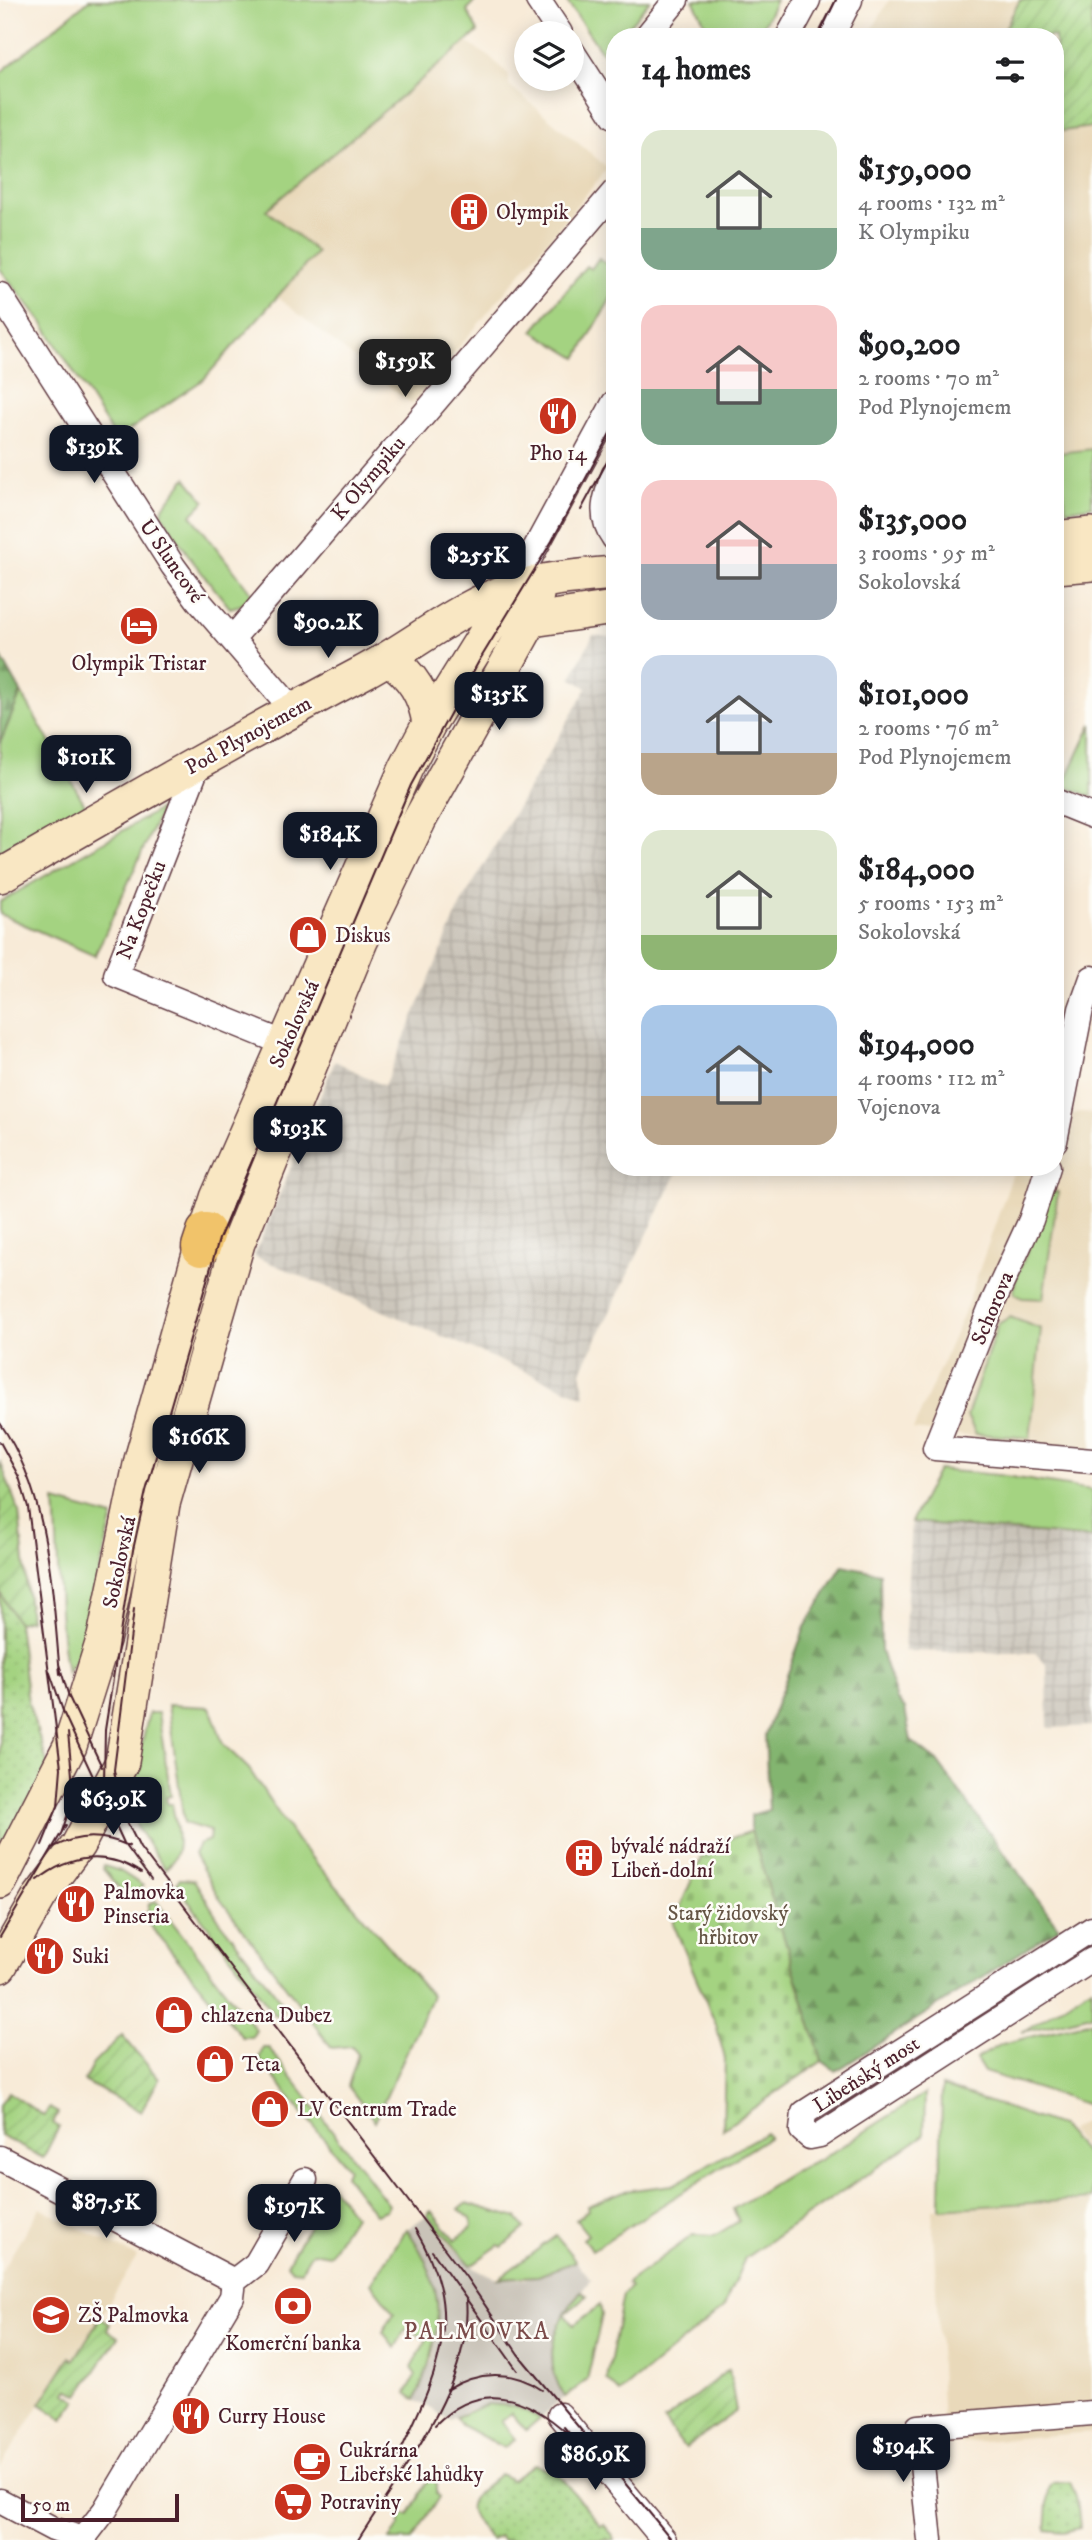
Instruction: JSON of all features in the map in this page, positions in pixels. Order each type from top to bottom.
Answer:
[{"type":"main road","name":"Pod Plynojemem","points":[[0,876],[293,709],[389,659],[457,614],[527,585],[606,574]]},
{"type":"main road","name":"Sokolovská","points":[[0,1966],[40,1896],[78,1845],[122,1762],[153,1559],[169,1479],[292,1047],[361,941],[420,819],[531,620],[527,585]]},
{"type":"main road","name":"Sokolovská","points":[[0,1882],[70,1746],[104,1637],[141,1460],[217,1198],[292,1047],[406,768],[429,724],[487,628],[527,585]]},
{"type":"main road","name":"Pod Plynojemem","points":[[389,659],[487,628],[606,609]]},
{"type":"main road","points":[[389,659],[415,684],[423,698],[429,724]]},
{"type":"street","points":[[538,0],[552,21]]},
{"type":"street","points":[[653,28],[676,0]]},
{"type":"street","points":[[793,28],[807,0]]},
{"type":"street","points":[[836,28],[850,0]]},
{"type":"street","points":[[584,62],[605,82]]},
{"type":"street","name":"K Olympiku","points":[[232,639],[606,201]]},
{"type":"street","name":"U Sluncové","points":[[0,295],[173,566],[293,709]]},
{"type":"street","name":"Sokolovská","points":[[527,585],[606,420]]},
{"type":"street","name":"Na Kopečku","points":[[199,762],[116,975],[292,1047]]},
{"type":"street","points":[[1064,805],[1092,816]]},
{"type":"street","points":[[1064,1095],[1081,1009],[1092,978]]},
{"type":"street","name":"Schorova","points":[[1045,1176],[1031,1220],[993,1300],[935,1448],[1092,1461]]},
{"type":"street","name":"Libeňský most","points":[[1092,1929],[804,2113],[802,2130],[810,2137],[820,2135],[1092,1960]]},
{"type":"street","points":[[0,2158],[234,2281]]},
{"type":"street","points":[[0,2501],[53,2529],[83,2540],[104,2510],[232,2297],[234,2281],[256,2264],[305,2180]]},
{"type":"street","points":[[930,2540],[918,2427],[1092,2413]]},
{"type":"street","points":[[560,2415],[664,2540]]},
{"type":"shaded area","points":[[889,0],[1092,0],[1092,504],[1064,508],[1064,28],[873,28]]},
{"type":"shaded area","points":[[466,42],[490,57],[509,75],[509,85],[514,91],[606,166],[606,170],[412,404],[277,297],[316,252],[265,210]]},
{"type":"shaded area","points":[[593,635],[606,637],[606,1176],[676,1176],[581,1371],[585,1397],[254,1256],[335,1061],[384,1086],[461,904],[587,688],[571,678]]},
{"type":"shaded area","points":[[1081,1112],[1092,1113],[1092,1450],[913,1430],[965,1311],[1012,1176],[1064,1176],[1064,1117]]},
{"type":"shaded area","points":[[911,1522],[1092,1538],[1092,1726],[1048,1728],[1047,1665],[1036,1653],[904,1651]]},
{"type":"shaded area","points":[[1092,2117],[1092,2156],[1069,2131]]},
{"type":"shaded area","points":[[1092,2201],[1092,2432],[944,2444],[932,2209]]},
{"type":"shaded area","name":"ZŠ Palmovka","points":[[40,2208],[137,2257],[74,2360],[69,2358],[0,2468],[0,2273]]},
{"type":"shaded area","points":[[427,2215],[449,2244],[480,2272],[499,2278],[525,2279],[576,2261],[591,2279],[559,2321],[558,2387],[565,2397],[540,2418],[524,2409],[500,2404],[469,2409],[450,2420],[415,2400],[433,2357],[438,2331],[438,2304],[432,2276],[421,2250],[407,2229]]},
{"type":"green space","points":[[89,0],[476,0],[467,10],[478,32],[266,210],[317,252],[204,379],[116,439],[42,322],[0,269],[0,73]]},
{"type":"green space","points":[[566,0],[650,0],[627,28],[606,28],[606,51],[603,54],[584,26],[584,21],[580,21]]},
{"type":"green space","points":[[693,0],[776,0],[762,28],[707,28]]},
{"type":"green space","points":[[1020,0],[1092,0],[1092,127],[1064,131],[1064,28],[1005,28]]},
{"type":"green space","points":[[599,258],[606,264],[606,307],[577,358],[533,331],[586,266],[591,269]]},
{"type":"green space","points":[[1092,449],[1092,506],[1066,510],[1064,452]]},
{"type":"green space","points":[[186,478],[205,501],[191,515],[253,595],[241,605],[230,608],[191,559],[162,515],[163,507]]},
{"type":"green space","points":[[0,655],[21,692],[0,743]]},
{"type":"green space","points":[[21,692],[87,808],[0,856],[0,743]]},
{"type":"green space","points":[[1092,724],[1092,797],[1064,786]]},
{"type":"green space","points":[[162,808],[95,956],[0,914],[0,902]]},
{"type":"green space","points":[[1052,1191],[1058,1192],[1043,1299],[1022,1298],[1014,1293],[1015,1281]]},
{"type":"green space","points":[[1010,1317],[1041,1329],[1030,1438],[976,1434],[967,1416],[998,1324]]},
{"type":"green space","points":[[0,1461],[19,1512],[30,1620],[18,1623],[0,1592]]},
{"type":"green space","points":[[938,1470],[999,1475],[1092,1490],[1092,1538],[911,1522]]},
{"type":"green space","points":[[55,1501],[113,1517],[79,1653],[67,1673],[60,1609]]},
{"type":"green space","points":[[843,1565],[880,1573],[881,1651],[897,1700],[905,1709],[911,1741],[937,1761],[1059,1928],[836,2071],[822,2061],[751,1831],[751,1815],[769,1810],[765,1735],[805,1627]]},
{"type":"green space","points":[[0,1592],[18,1623],[28,1702],[50,1772],[0,1866]]},
{"type":"green space","points":[[168,1705],[210,1707],[223,1744],[249,1769],[296,1840],[432,1996],[375,2121],[348,2086],[358,2054],[351,2046],[332,2048],[220,1899],[194,1854],[199,1844],[209,1840],[210,1831],[184,1823]]},
{"type":"green space","points":[[149,1713],[158,1713],[171,1796],[166,1797],[167,1804],[172,1804],[178,1839],[176,1855],[165,1869],[138,1829],[124,1788],[139,1756]]},
{"type":"green space","name":"Starý židovský hřbitov","points":[[751,1831],[822,2061],[723,2129],[725,2059],[716,2025],[673,1923],[706,1847]]},
{"type":"green space","points":[[104,1866],[120,1871],[143,1886],[138,1891],[122,1892],[103,1869]]},
{"type":"green space","points":[[179,1879],[194,1880],[219,1920],[284,2005],[282,2014],[276,2016],[176,1885]]},
{"type":"green space","points":[[156,1901],[256,2030],[252,2037],[242,2037],[146,1921],[149,1903]]},
{"type":"green space","points":[[1092,1987],[1092,2015],[1022,2032]]},
{"type":"green space","points":[[1092,2021],[1092,2106],[984,2072],[976,2059],[1002,2044]]},
{"type":"green space","points":[[122,2035],[159,2079],[141,2112],[84,2081],[93,2064]]},
{"type":"green space","points":[[263,2048],[269,2048],[389,2205],[386,2210],[375,2214],[345,2175],[348,2168],[259,2059]]},
{"type":"green space","points":[[942,2086],[1060,2126],[1092,2160],[1092,2199],[940,2209]]},
{"type":"green space","points":[[8,2092],[44,2116],[49,2108],[58,2113],[53,2123],[59,2127],[43,2158],[0,2136],[0,2105]]},
{"type":"green space","points":[[925,2093],[924,2135],[745,2258],[723,2308],[620,2393],[607,2380],[623,2295],[630,2287],[627,2283],[693,2235],[714,2236],[739,2221],[733,2209],[794,2171],[820,2160]]},
{"type":"green space","points":[[765,2133],[769,2137],[592,2250],[583,2239],[588,2235],[576,2220],[588,2210],[587,2206],[624,2191],[673,2185]]},
{"type":"green space","points":[[321,2180],[327,2180],[354,2216],[329,2255],[312,2252],[301,2271],[292,2270],[287,2264],[328,2193],[315,2186]]},
{"type":"green space","points":[[466,2203],[517,2218],[525,2228],[502,2247],[499,2245],[471,2265],[427,2215],[431,2211],[455,2240],[472,2226],[471,2219],[459,2209]]},
{"type":"green space","points":[[407,2229],[421,2251],[430,2273],[438,2313],[432,2354],[415,2400],[406,2393],[416,2375],[411,2368],[427,2339],[406,2328],[395,2348],[383,2332],[394,2313],[371,2283]]},
{"type":"green space","points":[[556,2236],[576,2261],[538,2276],[499,2278]]},
{"type":"green space","points":[[581,2291],[587,2296],[565,2314]]},
{"type":"green space","points":[[600,2305],[602,2315],[587,2380],[565,2397],[553,2369],[554,2342],[565,2314],[574,2325]]},
{"type":"green space","points":[[100,2318],[110,2324],[107,2330],[118,2337],[79,2395],[68,2389],[66,2393],[77,2400],[63,2419],[40,2404],[70,2357],[74,2360]]},
{"type":"green space","points":[[729,2369],[736,2411],[685,2448],[664,2421]]},
{"type":"green space","points":[[487,2404],[514,2406],[540,2418],[526,2430],[511,2413],[501,2421],[515,2439],[504,2448],[461,2425],[456,2417]]},
{"type":"green space","points":[[535,2464],[550,2471],[553,2468],[601,2526],[604,2524],[614,2540],[503,2540],[499,2536],[491,2540],[470,2510],[473,2498],[500,2474],[511,2480]]},
{"type":"green space","points":[[436,2466],[436,2494],[439,2497],[412,2540],[389,2540],[400,2526],[399,2513],[409,2515]]},
{"type":"green space","points":[[1070,2482],[1077,2500],[1080,2528],[1063,2532],[1046,2530],[1049,2489],[1053,2483]]},
{"type":"tram line","points":[[822,28],[836,0]]},
{"type":"tram line","points":[[111,1816],[104,1781],[105,1730],[133,1550],[146,1491],[219,1239],[411,785],[479,661],[552,541],[606,441]]},
{"type":"tram line","points":[[581,510],[606,464]]},
{"type":"tram line","points":[[0,1423],[17,1451],[39,1512],[51,1576],[60,1674]]},
{"type":"tram line","points":[[0,1442],[19,1477],[28,1507],[61,1768],[58,1806],[42,1845]]},
{"type":"tram line","points":[[121,1810],[114,1770],[134,1609]]},
{"type":"tram line","points":[[59,1664],[69,1697],[102,1767]]},
{"type":"tram line","points":[[49,1670],[64,1714],[124,1843],[151,1880]]},
{"type":"tram line","points":[[61,1834],[74,1796],[68,1733]]},
{"type":"tram line","points":[[117,1802],[140,1848],[466,2277],[518,2354],[672,2540]]},
{"type":"tram line","points":[[0,1937],[66,1825]]},
{"type":"tram line","points":[[52,1848],[71,1840],[90,1837],[110,1839],[129,1846]]},
{"type":"tram line","points":[[38,1880],[62,1865],[88,1858],[115,1861],[141,1873]]},
{"type":"tram line","points":[[396,2461],[434,2373],[441,2346],[443,2319],[440,2291],[431,2261],[415,2229]]},
{"type":"tram line","points":[[432,2251],[517,2370]]},
{"type":"tram line","points":[[358,2540],[413,2456],[446,2394],[458,2363],[465,2331],[466,2299]]},
{"type":"tram line","points":[[447,2390],[470,2379],[494,2375],[519,2378],[542,2390]]},
{"type":"tram line","points":[[435,2425],[469,2402],[504,2398],[537,2411],[569,2435]]},
{"type":"tram line","points":[[564,2427],[595,2465]]},
{"type":"place","name":"Olympik","points":[[469,212]]},
{"type":"place","name":"Pho 14","points":[[558,416]]},
{"type":"place","name":"Olympik Tristar","points":[[139,626]]},
{"type":"place","name":"Diskus","points":[[308,935]]},
{"type":"place","name":"bývalé nádraží Libeň-dolní","points":[[584,1858]]},
{"type":"place","name":"Palmovka Pinseria","points":[[76,1904]]},
{"type":"place","name":"Suki","points":[[45,1956]]},
{"type":"place","name":"chlazena Dubez","points":[[174,2015]]},
{"type":"place","name":"Teta","points":[[215,2064]]},
{"type":"place","name":"LV Centrum Trade","points":[[270,2109]]},
{"type":"place","name":"Komerční banka","points":[[293,2306]]},
{"type":"place","name":"ZŠ Palmovka","points":[[51,2315]]},
{"type":"place","name":"Curry House","points":[[191,2416]]},
{"type":"place","name":"Cukrárna Libeřské lahůdky","points":[[312,2462]]},
{"type":"place","name":"Potraviny","points":[[293,2502]]},
{"type":"district","name":"PALMOVKA","points":[[477,2331]]}]
